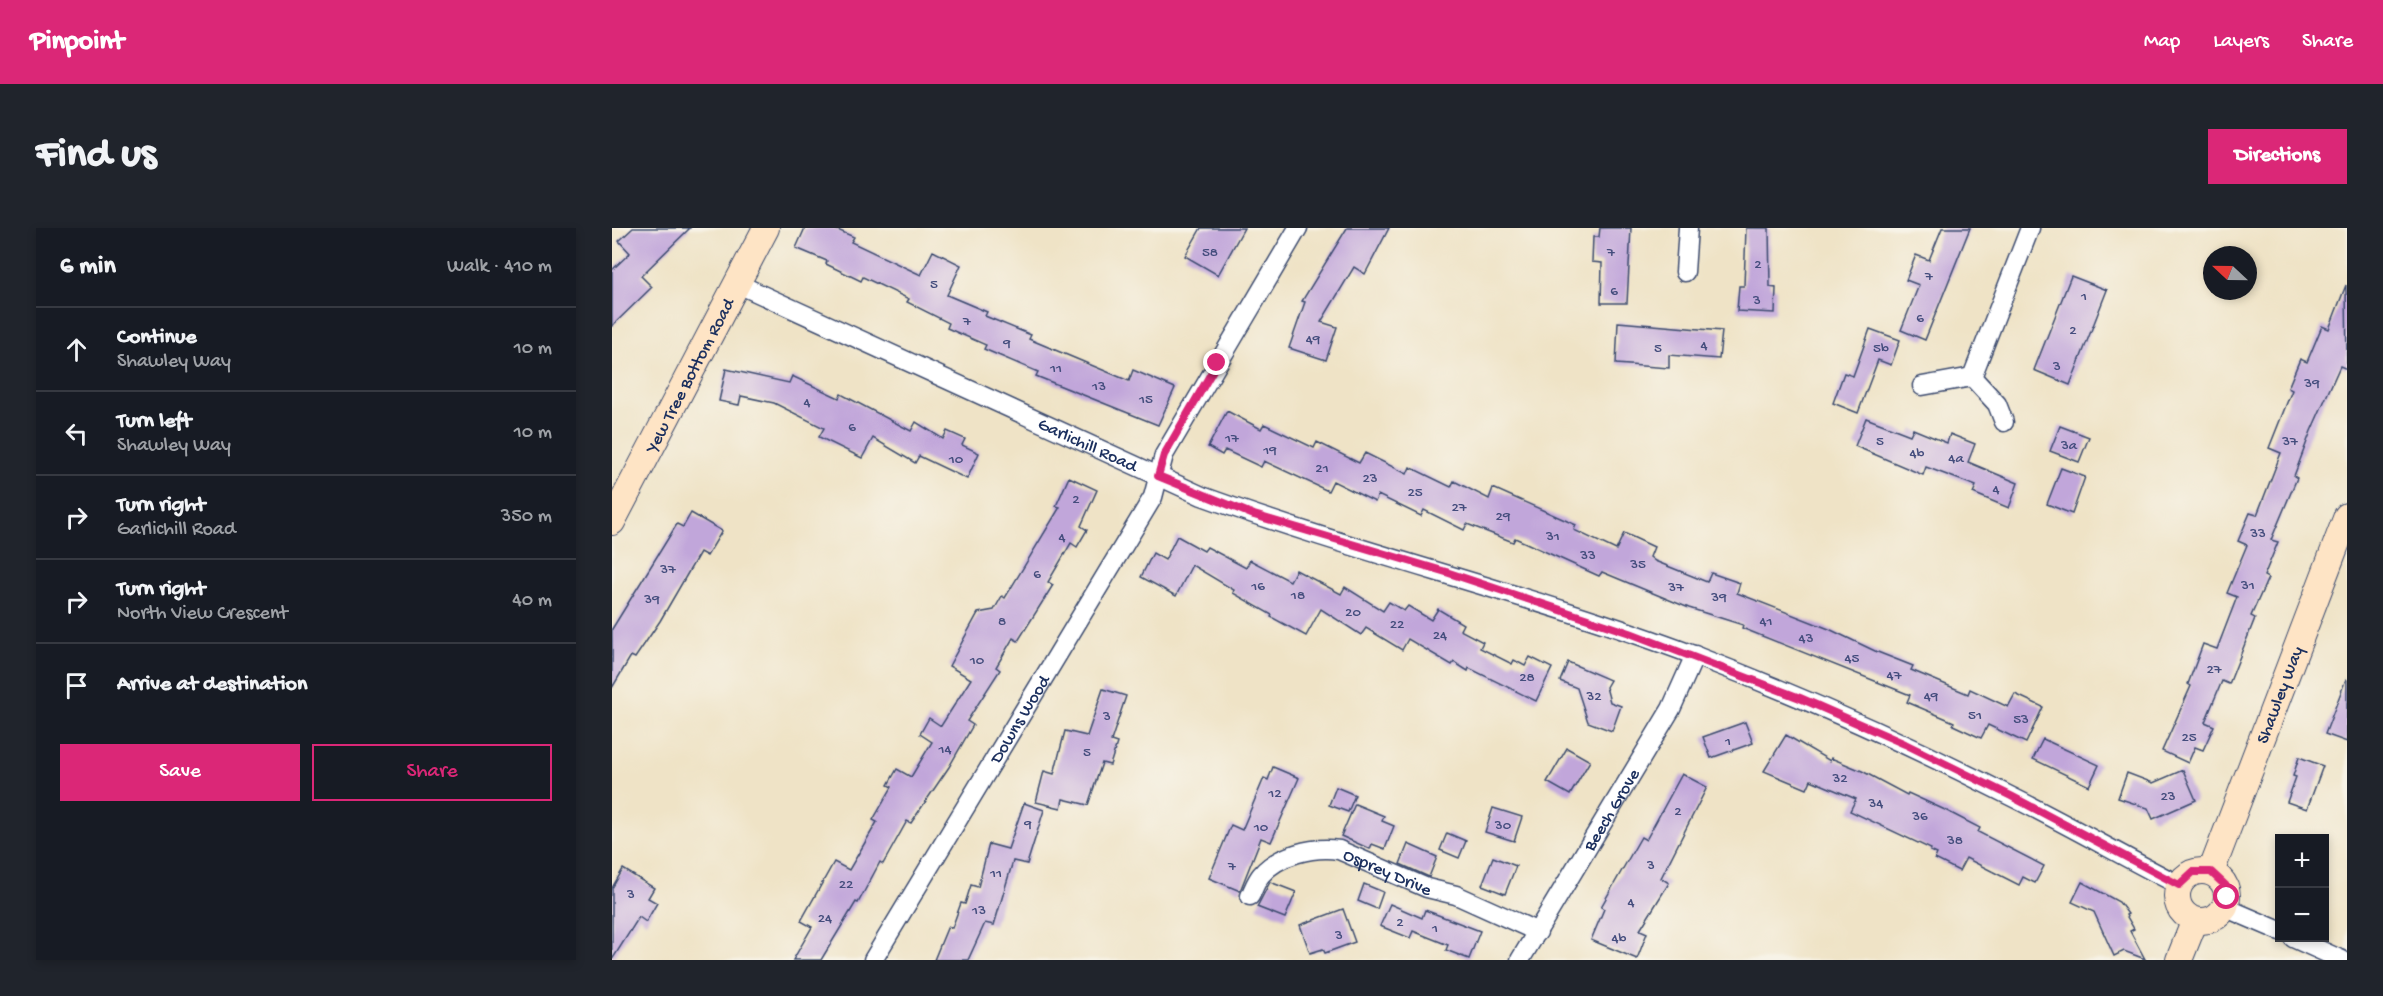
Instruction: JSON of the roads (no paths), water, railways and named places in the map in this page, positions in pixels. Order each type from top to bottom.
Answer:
[{"type":"street","name":"Yew Tree Bottom Road","points":[[612,522],[766,228]]},
{"type":"street","name":"Downs Wood","points":[[873,960],[1153,497],[1164,455],[1298,228]]},
{"type":"street","points":[[1685,272],[1688,228]]},
{"type":"street","points":[[1972,377],[2030,228]]},
{"type":"street","name":"Garlichill Road","points":[[736,284],[1158,476],[1254,515],[1446,572],[1695,656],[1800,698],[1905,744],[2011,796],[2179,885]]},
{"type":"street","points":[[1922,386],[1972,377]]},
{"type":"street","points":[[1972,377],[1997,404],[2004,422]]},
{"type":"street","name":"Shawley Way","points":[[2211,872],[2347,516]]},
{"type":"street","name":"Beech Grove","points":[[1520,960],[1671,709],[1695,656]]},
{"type":"street","name":"Osprey Drive","points":[[1250,896],[1259,877],[1273,864],[1323,847],[1339,850],[1427,888],[1456,895],[1538,932]]},
{"type":"street","points":[[2193,872],[2211,872],[2226,886],[2224,907],[2212,919],[2195,920],[2181,910],[2178,902],[2179,885],[2193,872]]},
{"type":"street","points":[[2224,907],[2275,929]]},
{"type":"street","points":[[2179,960],[2195,920]]},
{"type":"street","points":[[2302,942],[2342,960]]}]
